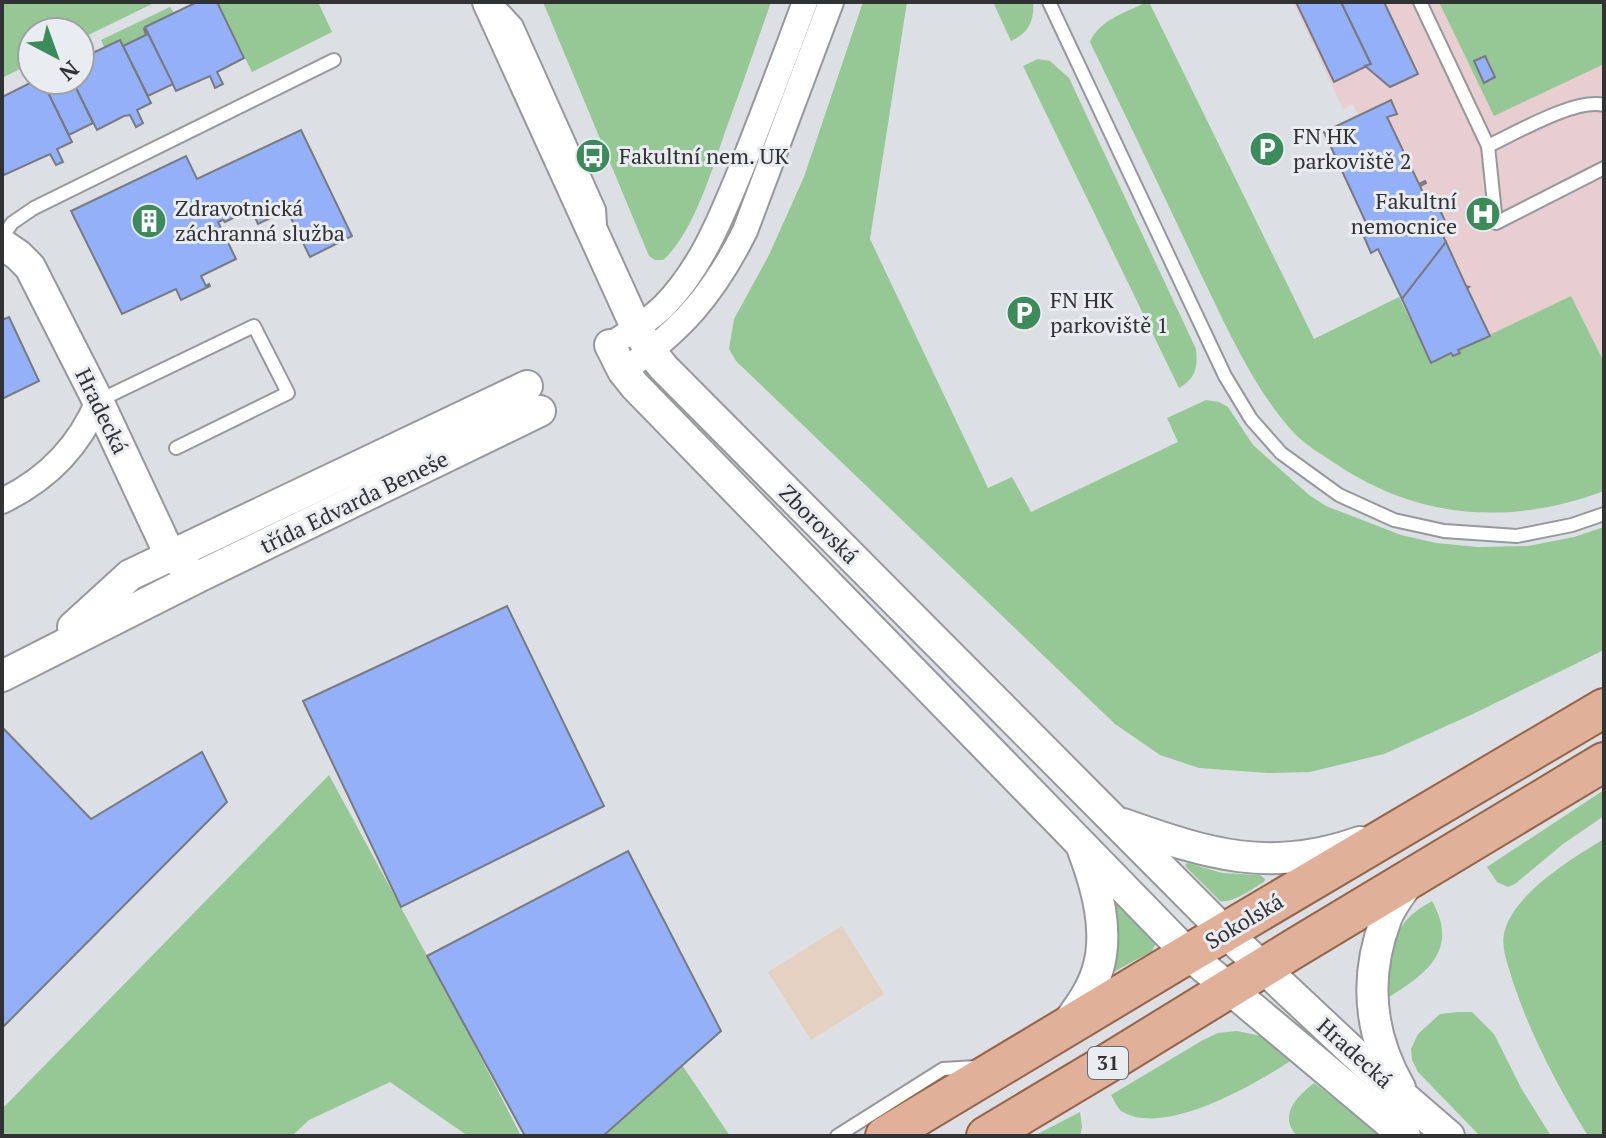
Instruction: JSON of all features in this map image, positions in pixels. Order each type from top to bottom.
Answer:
[{"type":"main road","name":"Sokolská","points":[[885,1136],[1604,708]]},
{"type":"main road","name":"31","points":[[986,1136],[1413,877],[1587,776],[1604,762]]},
{"type":"street","name":"Zborovská","points":[[488,2],[644,340],[664,368],[1262,968]]},
{"type":"street","points":[[644,340],[664,305],[698,264],[729,198],[805,2]]},
{"type":"street","points":[[616,358],[644,340],[680,327],[709,293],[730,260],[745,231],[831,2]]},
{"type":"street","name":"Hradecká","points":[[2,244],[30,267],[98,401],[170,555],[200,576]]},
{"type":"street","name":"Zborovská","points":[[616,358],[644,396],[1188,954],[1228,988]]},
{"type":"street","name":"třída Edvarda Beneše","points":[[2,676],[200,576],[533,398],[130,575],[35,659]]},
{"type":"street","points":[[2,501],[47,474],[81,435],[98,401]]},
{"type":"street","points":[[168,592],[170,555]]},
{"type":"street","points":[[1114,821],[1177,843],[1227,856],[1257,859],[1307,857],[1336,851],[1399,828]]},
{"type":"street","points":[[1065,1027],[1089,991],[1102,950],[1100,910],[1094,879],[1081,844]]},
{"type":"street","points":[[1407,1100],[1387,1064],[1377,1033],[1372,977],[1387,916],[1413,877]]},
{"type":"street","name":"Hradecká","points":[[1262,968],[1449,1136]]},
{"type":"street","name":"Hradecká","points":[[1228,988],[1405,1136]]},
{"type":"lane","points":[[496,2],[516,24],[599,209],[602,252]]},
{"type":"lane","points":[[1049,2],[1225,376],[1251,419],[1281,453],[1339,495],[1394,520],[1444,531],[1517,536],[1572,525],[1604,514]]},
{"type":"lane","points":[[1420,2],[1488,146],[1496,223],[1604,168]]},
{"type":"lane","points":[[2,238],[12,223],[34,208],[334,60]]},
{"type":"lane","points":[[1488,146],[1563,111],[1594,102],[1604,105]]},
{"type":"lane","points":[[98,401],[254,326],[288,393],[176,448]]},
{"type":"lane","points":[[837,1136],[943,1069],[1003,1065]]},
{"type":"shaded area","name":"Fakultní nemocnice","points":[[1293,2],[1604,2],[1604,362],[1571,297],[1459,349],[1460,353],[1431,363],[1324,131],[1358,114],[1353,104],[1343,109]]},
{"type":"shaded area","points":[[842,926],[884,994],[811,1040],[768,972]]},
{"type":"green space","points":[[2,2],[156,2],[96,31],[96,16],[16,16],[16,71],[2,78]]},
{"type":"green space","points":[[217,2],[318,2],[332,32],[252,72]]},
{"type":"green space","points":[[543,2],[771,2],[700,200],[684,234],[663,260],[649,256]]},
{"type":"green space","points":[[863,2],[907,2],[870,239],[988,488],[1012,477],[1031,512],[1178,442],[1167,418],[1206,400],[1219,402],[1228,407],[1253,445],[1309,495],[1326,506],[1401,535],[1436,543],[1478,547],[1528,546],[1574,537],[1604,527],[1604,650],[1384,754],[1310,772],[1268,773],[1199,768],[1160,755],[1115,724],[736,361],[729,349],[734,319],[768,257],[804,177]]},
{"type":"green space","points":[[993,2],[1033,2],[1033,15],[1026,30],[1011,41]]},
{"type":"green space","points":[[1147,2],[1314,339],[1399,297],[1432,363],[1451,353],[1453,356],[1459,353],[1458,350],[1571,296],[1604,362],[1604,491],[1534,509],[1499,512],[1431,506],[1365,481],[1313,449],[1294,433],[1265,395],[1240,353],[1090,42],[1107,22]]},
{"type":"green space","points":[[1439,2],[1604,2],[1604,64],[1494,116]]},
{"type":"green space","points":[[170,7],[174,13],[145,27],[146,35],[123,46],[120,40],[104,47],[101,40]]},
{"type":"green space","points":[[1038,59],[1050,61],[1069,78],[1196,349],[1195,372],[1179,388],[1023,66]]},
{"type":"green space","points":[[329,775],[521,1136],[468,1136],[390,1082],[309,1120],[292,1136],[2,1136],[2,1109]]},
{"type":"green space","points":[[1604,790],[1604,816],[1563,844],[1515,884],[1508,887],[1497,882],[1487,867]]},
{"type":"green space","points":[[1604,839],[1604,1136],[1588,1136],[1528,1022],[1504,952],[1503,940],[1509,920],[1531,892],[1561,867]]},
{"type":"green space","points":[[1185,864],[1222,873],[1260,875],[1265,879],[1237,898],[1220,901],[1187,868]]},
{"type":"green space","points":[[1113,901],[1156,943],[1152,951],[1112,973],[1119,932]]},
{"type":"green space","points":[[1432,901],[1440,918],[1441,946],[1427,969],[1389,997],[1394,942],[1411,915]]},
{"type":"green space","points":[[1472,1012],[1494,1034],[1521,1088],[1551,1136],[1480,1136],[1418,1072],[1411,1049],[1418,1034],[1440,1014]]},
{"type":"green space","points":[[1237,1031],[1265,1037],[1292,1060],[1209,1105],[1161,1118],[1139,1118],[1121,1111],[1111,1095],[1203,1040],[1218,1033]]},
{"type":"green space","points":[[682,1065],[730,1136],[603,1136]]},
{"type":"green space","points":[[1314,1083],[1383,1136],[1297,1136],[1289,1114],[1301,1094]]},
{"type":"green space","points":[[1080,1112],[1080,1136],[1034,1136]]},
{"type":"building","points":[[197,2],[217,2],[244,58],[217,72],[223,84],[215,88],[210,76],[176,91],[145,27]]},
{"type":"building","points":[[1296,2],[1341,2],[1371,64],[1334,82]]},
{"type":"building","points":[[1341,2],[1384,2],[1418,74],[1390,87],[1365,66],[1371,64]]},
{"type":"building","points":[[145,28],[173,84],[148,96],[123,46],[146,35]]},
{"type":"building","points":[[120,40],[151,103],[137,110],[143,123],[136,127],[130,115],[97,130],[80,96],[96,96],[96,51]]},
{"type":"building","points":[[1485,56],[1495,77],[1484,83],[1474,61]]},
{"type":"building","points":[[16,90],[16,96],[50,96],[72,142],[57,149],[63,162],[56,165],[50,154],[4,175],[2,97]]},
{"type":"building","points":[[50,96],[80,96],[93,123],[69,135]]},
{"type":"building","points":[[1391,100],[1397,114],[1387,117],[1419,184],[1426,183],[1420,186],[1431,211],[1439,208],[1447,225],[1441,228],[1437,222],[1446,242],[1402,299],[1378,249],[1371,253],[1361,230],[1368,227],[1324,132]]},
{"type":"building","name":"Zdravotnická záchranná služba","points":[[301,130],[352,236],[310,257],[287,210],[258,224],[251,209],[225,222],[218,222],[236,259],[201,276],[206,286],[210,286],[181,300],[176,289],[122,314],[71,211],[186,156],[197,179]]},
{"type":"building","points":[[1446,242],[1490,336],[1458,350],[1460,353],[1453,356],[1451,353],[1431,363],[1402,299]]},
{"type":"building","points":[[9,317],[39,381],[2,399],[2,320]]},
{"type":"building","points":[[507,606],[604,806],[401,907],[303,701]]},
{"type":"building","points":[[2,727],[91,819],[202,752],[227,802],[2,1028]]},
{"type":"building","points":[[628,851],[721,1031],[603,1136],[525,1136],[427,956]]},
{"type":"place","name":"FN HK parkoviště 2","points":[[1267,149]]},
{"type":"place","name":"Fakultní nem. UK","points":[[593,156]]},
{"type":"place","name":"Fakultní nemocnice","points":[[1483,214]]},
{"type":"place","name":"Zdravotnická záchranná služba","points":[[149,221]]},
{"type":"place","name":"FN HK parkoviště 1","points":[[1024,313]]}]
